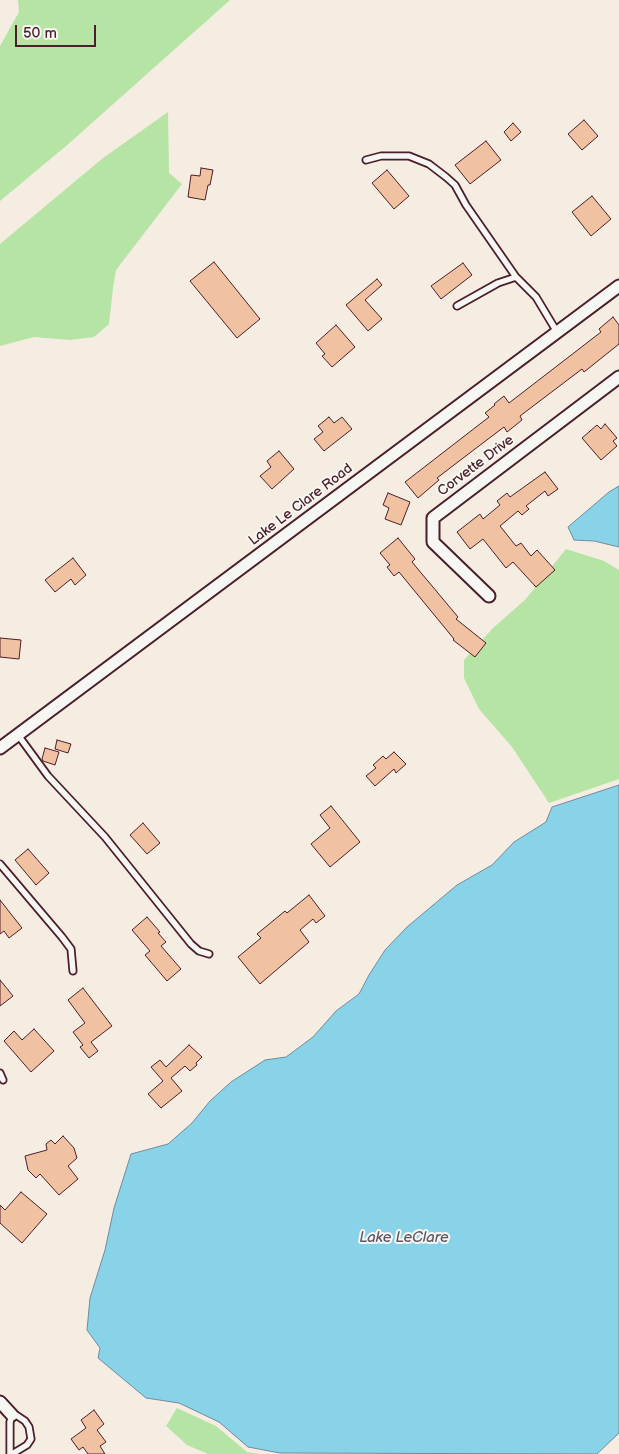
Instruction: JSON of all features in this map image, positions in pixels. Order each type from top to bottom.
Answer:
[{"type":"street","name":"Lake Le Clare Road","points":[[0,748],[619,286]]},
{"type":"street","name":"Corvette Drive","points":[[489,596],[433,542],[433,518],[619,377]]},
{"type":"street","points":[[0,1402],[12,1415]]},
{"type":"lane","points":[[366,160],[381,156],[409,156],[429,164],[454,184],[466,205],[516,277],[536,297],[558,332]]},
{"type":"lane","points":[[457,306],[498,283],[516,277]]},
{"type":"lane","points":[[18,735],[48,776],[104,837],[192,944],[199,951],[209,954]]},
{"type":"lane","points":[[0,864],[71,949],[74,971]]},
{"type":"lane","points":[[0,1073],[3,1080]]},
{"type":"lane","points":[[12,1415],[20,1417],[25,1421],[31,1433],[31,1439],[27,1445],[11,1454],[10,1422],[12,1415]]},
{"type":"green space","points":[[18,0],[230,0],[66,146],[0,201],[0,46],[19,12]]},
{"type":"green space","points":[[168,112],[169,173],[182,184],[116,270],[109,324],[94,337],[70,340],[34,337],[0,346],[0,244],[103,158]]},
{"type":"green space","points":[[566,549],[604,561],[619,570],[619,779],[549,803],[512,747],[479,709],[464,678],[464,660],[493,628],[525,600]]},
{"type":"green space","points":[[177,1408],[216,1426],[247,1452],[259,1454],[208,1454],[187,1445],[166,1426]]},
{"type":"water","points":[[619,486],[619,547],[594,541],[574,540],[568,527],[609,492]]},
{"type":"water","name":"Lake LeClare","points":[[619,785],[619,1433],[597,1454],[280,1453],[248,1447],[219,1422],[179,1403],[146,1398],[98,1358],[100,1348],[87,1330],[90,1298],[105,1250],[114,1208],[131,1154],[168,1144],[192,1123],[210,1101],[231,1082],[265,1060],[286,1057],[313,1037],[336,1011],[359,994],[385,950],[407,927],[457,885],[492,865],[514,842],[546,822],[552,807]]},
{"type":"building","points":[[584,120],[598,136],[582,150],[568,134]]},
{"type":"building","points":[[513,123],[521,132],[511,141],[504,132]]},
{"type":"building","points":[[486,141],[501,160],[470,184],[455,165]]},
{"type":"building","points":[[201,168],[213,170],[205,200],[188,197],[191,175],[200,176]]},
{"type":"building","points":[[387,170],[409,196],[394,209],[372,183]]},
{"type":"building","points":[[592,196],[611,219],[591,236],[572,212]]},
{"type":"building","points":[[214,262],[260,319],[237,338],[190,281]]},
{"type":"building","points":[[463,263],[472,275],[441,299],[431,286]]},
{"type":"building","points":[[377,279],[382,285],[365,300],[382,319],[368,331],[346,305]]},
{"type":"building","points":[[613,317],[619,325],[619,344],[584,372],[582,369],[520,416],[522,420],[507,432],[504,427],[437,478],[439,480],[418,498],[405,482],[489,417],[485,413],[504,396],[509,403],[601,332],[599,329]]},
{"type":"building","points":[[336,325],[355,347],[332,367],[322,356],[325,354],[316,343]]},
{"type":"building","points":[[329,417],[334,423],[342,417],[352,429],[324,451],[314,439],[323,432],[318,426]]},
{"type":"building","points":[[605,424],[617,438],[613,441],[617,446],[601,460],[582,438],[597,425],[601,429]]},
{"type":"building","points":[[279,451],[294,469],[272,489],[260,476],[271,467],[267,461]]},
{"type":"building","points":[[545,472],[558,489],[548,496],[545,491],[526,506],[529,509],[522,515],[518,511],[500,526],[516,546],[521,543],[531,556],[537,550],[555,570],[536,587],[513,562],[506,568],[483,539],[470,549],[457,532],[480,514],[483,519],[500,505],[497,501],[507,493],[510,497]]},
{"type":"building","points":[[388,493],[410,502],[401,525],[385,519],[389,508],[383,505]]},
{"type":"building","points":[[398,538],[415,559],[412,562],[458,617],[456,619],[486,643],[475,657],[453,640],[399,572],[394,576],[387,567],[390,565],[380,553]]},
{"type":"building","points":[[73,558],[86,575],[75,585],[71,579],[55,592],[45,580]]},
{"type":"building","points":[[0,638],[21,640],[19,659],[0,657]]},
{"type":"building","points":[[57,740],[71,744],[68,753],[55,749]]},
{"type":"building","points":[[45,748],[59,752],[55,765],[43,761]]},
{"type":"building","points":[[394,752],[406,764],[396,773],[394,769],[375,786],[366,776],[376,768],[373,765],[383,756],[386,759]]},
{"type":"building","points":[[331,806],[360,842],[330,867],[311,844],[330,828],[320,815]]},
{"type":"building","points":[[143,823],[160,843],[147,854],[130,835]]},
{"type":"building","points":[[28,849],[49,873],[36,885],[15,860]]},
{"type":"building","points":[[309,895],[325,916],[316,923],[313,919],[300,930],[309,942],[260,984],[238,957],[261,938],[257,934],[285,911],[287,913]]},
{"type":"building","points":[[0,900],[22,928],[9,938],[4,931],[0,934]]},
{"type":"building","points":[[147,917],[166,942],[161,946],[181,969],[167,981],[145,955],[150,951],[132,930]]},
{"type":"building","points":[[0,980],[13,996],[0,1006]]},
{"type":"building","points":[[83,988],[112,1026],[91,1042],[98,1051],[89,1058],[80,1047],[83,1045],[73,1032],[85,1023],[68,1000]]},
{"type":"building","points":[[34,1029],[54,1051],[31,1072],[4,1041],[14,1031],[22,1040]]},
{"type":"building","points":[[189,1045],[202,1057],[190,1071],[185,1066],[171,1078],[182,1091],[161,1108],[148,1094],[163,1081],[151,1067],[160,1060],[166,1067]]},
{"type":"building","points":[[63,1136],[74,1148],[77,1158],[68,1166],[78,1179],[59,1195],[40,1174],[36,1178],[28,1170],[25,1156],[47,1150],[46,1144],[51,1140],[55,1144]]},
{"type":"building","points":[[21,1192],[47,1214],[22,1243],[0,1223],[0,1205],[5,1210]]},
{"type":"building","points":[[94,1410],[104,1424],[97,1430],[106,1442],[100,1446],[105,1454],[88,1454],[83,1447],[79,1450],[71,1439],[86,1428],[81,1420]]}]
